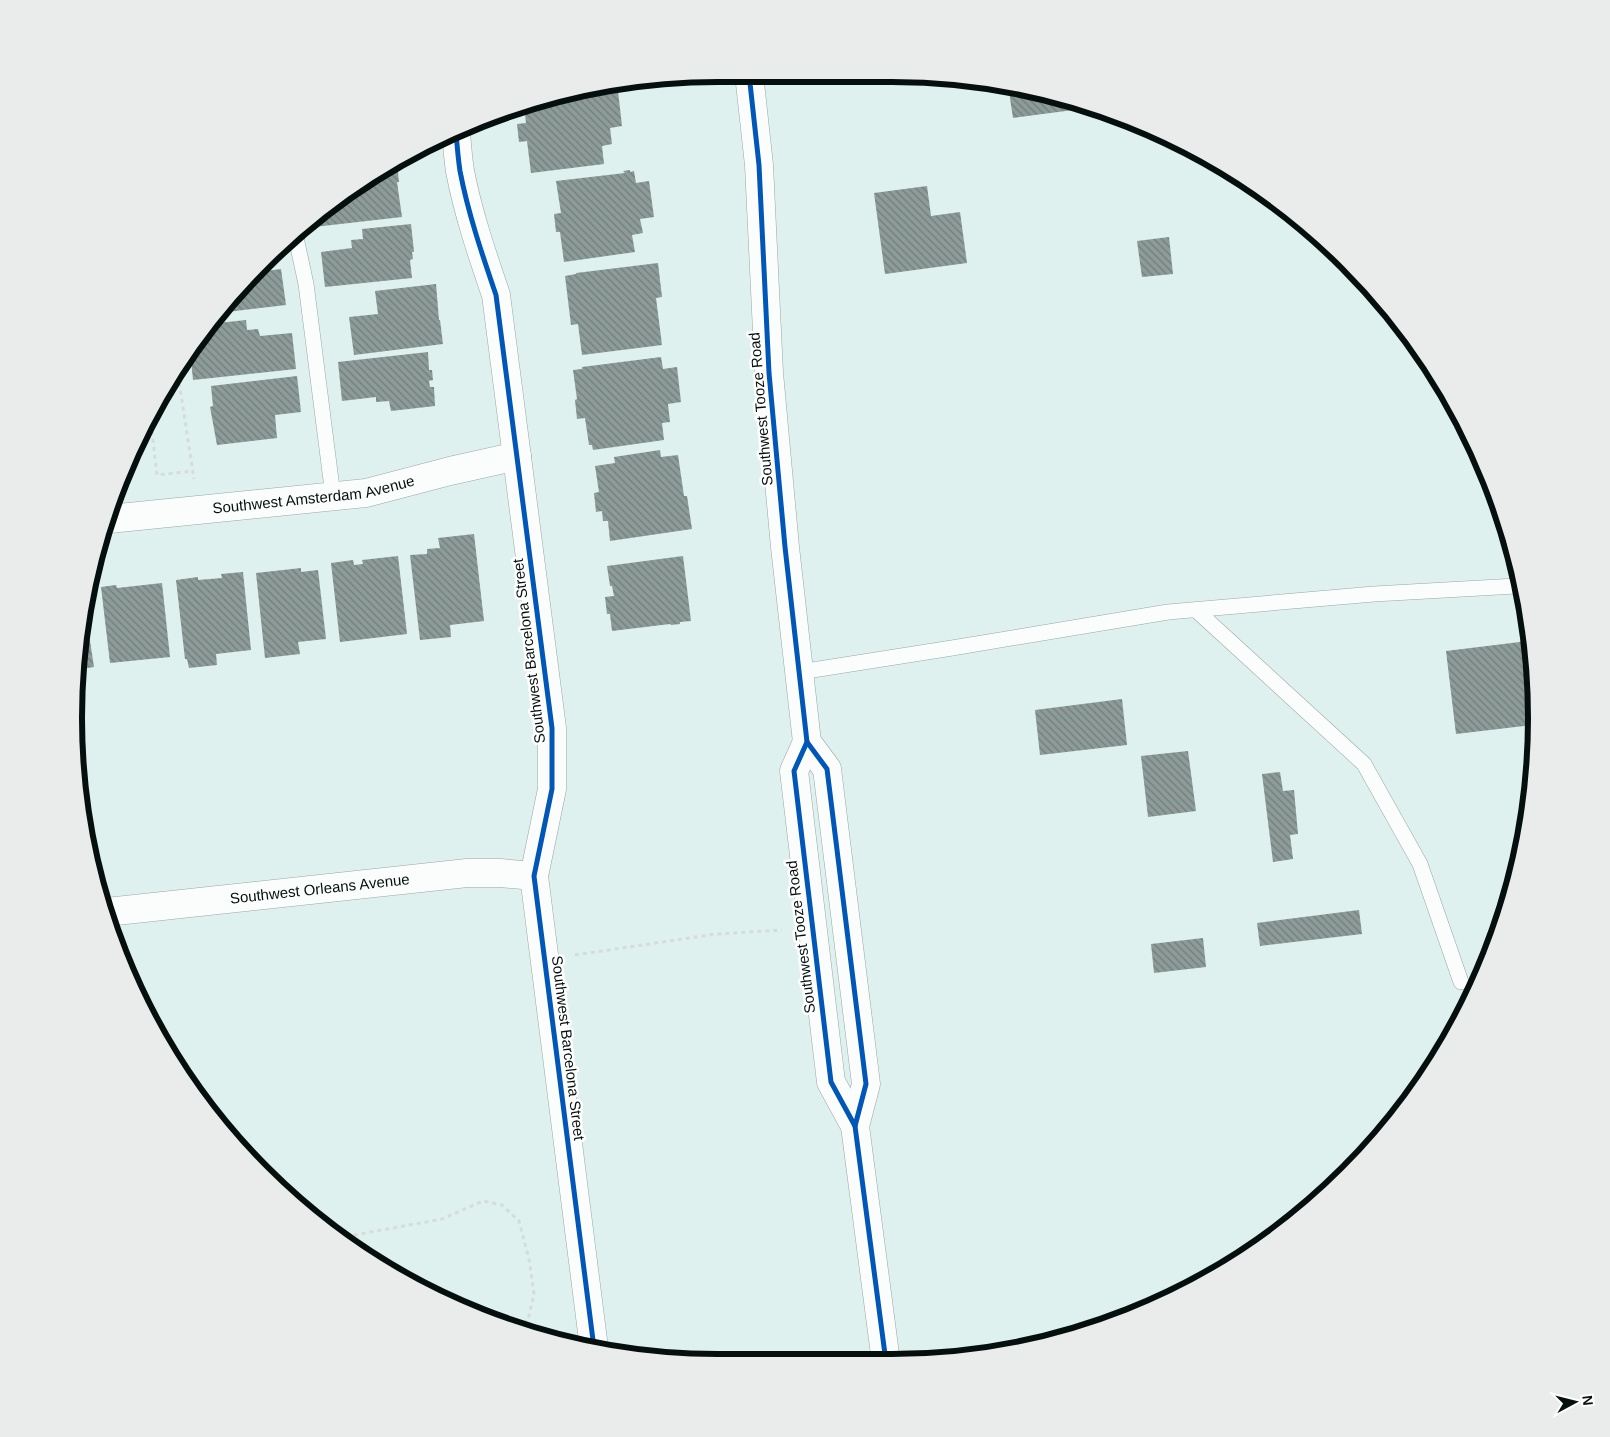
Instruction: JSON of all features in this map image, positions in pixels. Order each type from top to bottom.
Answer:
[{"type":"street","name":"Southwest Tooze Road","points":[[750,82],[759,165],[769,373],[785,547],[807,742],[827,769],[866,1084],[855,1126],[885,1354]]},
{"type":"street","name":"Southwest Barcelona Street","points":[[457,139],[460,171],[476,236],[496,295],[552,728],[552,790],[534,876],[593,1342]]},
{"type":"street","name":"Southwest Amsterdam Avenue","points":[[115,518],[366,493],[517,456]]},
{"type":"street","name":"Southwest Orleans Avenue","points":[[113,911],[467,873],[534,876]]},
{"type":"lane","points":[[297,242],[306,284],[333,496]]},
{"type":"lane","points":[[800,672],[1168,612],[1374,594],[1513,586]]},
{"type":"lane","points":[[1196,610],[1364,764],[1420,864],[1461,982]]},
{"type":"path","points":[[179,382],[199,510]]},
{"type":"path","points":[[152,430],[157,475],[193,471]]},
{"type":"path","points":[[545,960],[716,934],[750,933]]},
{"type":"path","points":[[349,1236],[442,1219],[483,1201],[502,1205],[519,1221],[529,1259],[534,1294],[528,1320],[523,1324]]},
{"type":"building","points":[[618,91],[622,126],[610,128],[612,144],[602,146],[604,164],[531,173],[527,141],[519,142],[517,124],[526,123],[525,113],[554,104]]},
{"type":"building","points":[[1009,94],[1075,110],[1013,118]]},
{"type":"building","points":[[398,170],[399,182],[397,182],[402,217],[315,227],[365,190]]},
{"type":"building","points":[[630,170],[630,172],[634,171],[636,183],[649,181],[654,217],[640,219],[643,233],[632,235],[635,252],[564,262],[560,232],[556,232],[554,214],[561,213],[556,181],[625,173],[623,171]]},
{"type":"building","points":[[927,186],[931,216],[960,212],[967,263],[885,274],[874,193]]},
{"type":"building","points":[[411,224],[414,252],[412,252],[413,259],[410,260],[412,278],[325,287],[321,252],[352,248],[351,240],[363,239],[362,229]]},
{"type":"building","points":[[1169,237],[1173,274],[1142,277],[1137,241]]},
{"type":"building","points":[[658,263],[662,297],[656,298],[662,345],[582,355],[578,324],[571,325],[565,276]]},
{"type":"building","points":[[281,269],[286,305],[230,312],[240,299],[267,271]]},
{"type":"building","points":[[436,284],[443,344],[354,355],[349,317],[378,314],[375,291]]},
{"type":"building","points":[[246,320],[247,330],[258,329],[260,336],[292,333],[296,369],[193,380],[191,363],[221,323]]},
{"type":"building","points":[[428,352],[429,370],[432,370],[433,380],[429,381],[430,387],[434,387],[435,406],[391,411],[389,401],[376,402],[376,397],[342,401],[338,362]]},
{"type":"building","points":[[661,357],[663,369],[677,367],[681,402],[668,404],[670,422],[662,423],[664,440],[593,450],[592,445],[589,445],[585,418],[577,419],[575,400],[577,399],[573,370],[582,369],[582,367]]},
{"type":"building","points":[[297,376],[301,412],[275,415],[277,438],[217,445],[210,407],[213,406],[211,386]]},
{"type":"building","points":[[660,450],[661,457],[678,455],[684,496],[687,496],[692,529],[610,541],[608,521],[603,521],[602,511],[596,512],[594,493],[599,492],[595,466],[615,463],[614,457]]},
{"type":"building","points":[[474,534],[484,621],[450,625],[451,637],[420,640],[410,555],[427,554],[427,549],[440,548],[438,538]]},
{"type":"building","points":[[398,556],[407,634],[340,642],[331,563],[353,560],[354,565],[363,564],[362,560]]},
{"type":"building","points":[[683,556],[691,621],[680,622],[680,624],[612,631],[605,597],[614,596],[612,586],[610,586],[607,566]]},
{"type":"building","points":[[301,568],[301,572],[318,570],[326,639],[298,642],[300,654],[265,658],[256,573]]},
{"type":"building","points":[[243,572],[251,650],[216,654],[217,665],[189,668],[187,659],[185,659],[176,580],[198,577],[198,580],[222,578],[221,574]]},
{"type":"building","points":[[162,583],[170,657],[110,663],[101,587],[116,585],[117,588]]},
{"type":"building","points":[[89,632],[94,667],[85,668]]},
{"type":"building","points":[[1523,642],[1528,726],[1456,734],[1446,651]]},
{"type":"building","points":[[1122,699],[1127,745],[1040,755],[1035,710]]},
{"type":"building","points":[[1188,751],[1196,811],[1148,817],[1141,756]]},
{"type":"building","points":[[1280,772],[1283,791],[1294,790],[1298,834],[1290,835],[1293,859],[1273,862],[1262,774]]},
{"type":"building","points":[[1359,910],[1362,934],[1260,946],[1257,923]]},
{"type":"building","points":[[1203,938],[1206,967],[1154,973],[1151,944]]},
{"type":"cycle path","points":[[750,82],[759,165],[769,373],[785,547],[807,742],[827,769],[866,1084],[855,1126]]},
{"type":"cycle path","points":[[457,139],[460,171],[467,202],[496,295],[552,728],[552,789],[534,876],[593,1342]]},
{"type":"cycle path","points":[[807,742],[794,771],[831,1082],[855,1126],[885,1354]]}]
